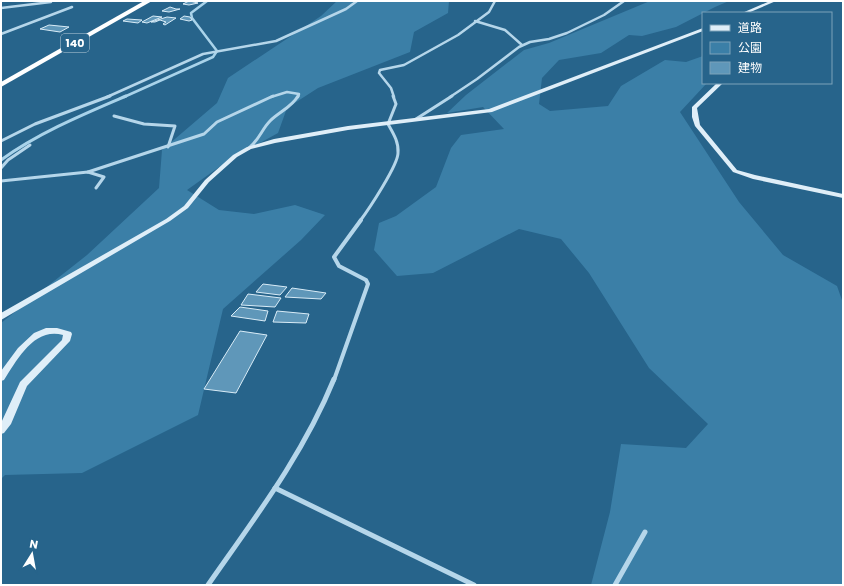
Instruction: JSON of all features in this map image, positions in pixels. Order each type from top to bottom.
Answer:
[{"type":"highway","name":"140","points":[[1,84],[148,1]]},
{"type":"street","points":[[1,141],[35,124],[122,92],[203,54],[276,41],[346,8],[357,1]]},
{"type":"street","points":[[208,585],[275,488],[312,428],[346,352],[368,284],[366,280],[339,266],[334,257],[374,202],[398,157],[398,143],[388,124],[396,104],[391,88],[379,72],[380,70],[404,64],[458,36],[475,21],[489,12],[495,1]]},
{"type":"street","points":[[416,119],[477,79],[522,45],[567,33],[604,15],[624,1]]},
{"type":"street","points":[[751,12],[774,1]]},
{"type":"street","points":[[1,8],[15,4],[24,5],[52,2]]},
{"type":"street","points":[[1,34],[72,7]]},
{"type":"street","points":[[475,21],[504,30],[522,45]]},
{"type":"street","points":[[249,148],[274,140],[416,119],[490,111],[702,29]]},
{"type":"street","points":[[719,84],[694,108],[695,117],[697,124],[735,170],[753,177],[843,196]]},
{"type":"street","points":[[1,181],[88,172],[204,134],[217,122],[274,95],[287,92],[299,94],[296,100],[270,121],[257,143],[235,156],[207,181],[186,207],[168,220],[1,317]]},
{"type":"street","points":[[114,116],[144,124],[175,126],[168,147]]},
{"type":"street","points":[[1,168],[8,160],[30,145]]},
{"type":"street","points":[[88,172],[104,177],[96,188]]},
{"type":"street","points":[[1,378],[26,344],[37,334],[46,330],[59,330],[68,334],[66,341],[23,384],[6,424],[1,430]]},
{"type":"street","points":[[275,488],[474,585]]},
{"type":"street","points":[[616,585],[645,532]]},
{"type":"green space","points":[[337,1],[449,1],[448,13],[414,32],[410,52],[318,88],[287,108],[278,133],[229,160],[187,190],[219,210],[254,214],[295,205],[325,215],[301,240],[223,309],[198,415],[82,473],[5,475],[1,479],[1,323],[87,255],[159,188],[162,150],[217,103],[228,78],[321,16]]},
{"type":"green space","points":[[650,1],[729,1],[705,12],[702,12],[702,14],[676,27],[642,36],[629,35],[601,53],[559,60],[542,78],[539,104],[550,111],[608,106],[621,86],[665,60],[686,62],[702,56],[702,84],[706,84],[680,112],[739,202],[783,255],[837,286],[843,303],[843,585],[591,585],[610,512],[621,444],[686,448],[708,424],[649,368],[589,273],[561,239],[519,229],[433,273],[397,276],[374,250],[379,223],[396,216],[436,187],[451,148],[461,135],[504,129],[483,107],[447,113],[466,95],[524,50],[549,43]]},
{"type":"building","points":[[189,1],[198,3],[189,5],[183,4]]},
{"type":"building","points":[[170,7],[180,9],[169,12],[162,11]]},
{"type":"building","points":[[153,16],[162,17],[147,23],[142,22]]},
{"type":"building","points":[[184,16],[190,17],[192,20],[189,21],[180,19]]},
{"type":"building","points":[[167,17],[176,18],[165,25],[163,24],[166,22],[160,20],[151,22]]},
{"type":"building","points":[[127,19],[142,20],[138,23],[123,21]]},
{"type":"building","points":[[49,25],[69,27],[60,32],[40,29]]},
{"type":"building","points":[[263,284],[287,287],[280,295],[256,292]]},
{"type":"building","points":[[292,288],[326,293],[321,299],[285,297]]},
{"type":"building","points":[[248,294],[281,298],[275,307],[241,305]]},
{"type":"building","points":[[240,307],[268,311],[265,321],[231,316]]},
{"type":"building","points":[[277,311],[309,314],[306,323],[273,322]]},
{"type":"building","points":[[240,331],[267,335],[236,393],[204,389]]},
{"type":"waterway","points":[[124,97],[213,57],[217,51],[192,18],[191,13],[207,1]]},
{"type":"waterway","points":[[1,160],[30,141],[78,117],[126,96]]}]
